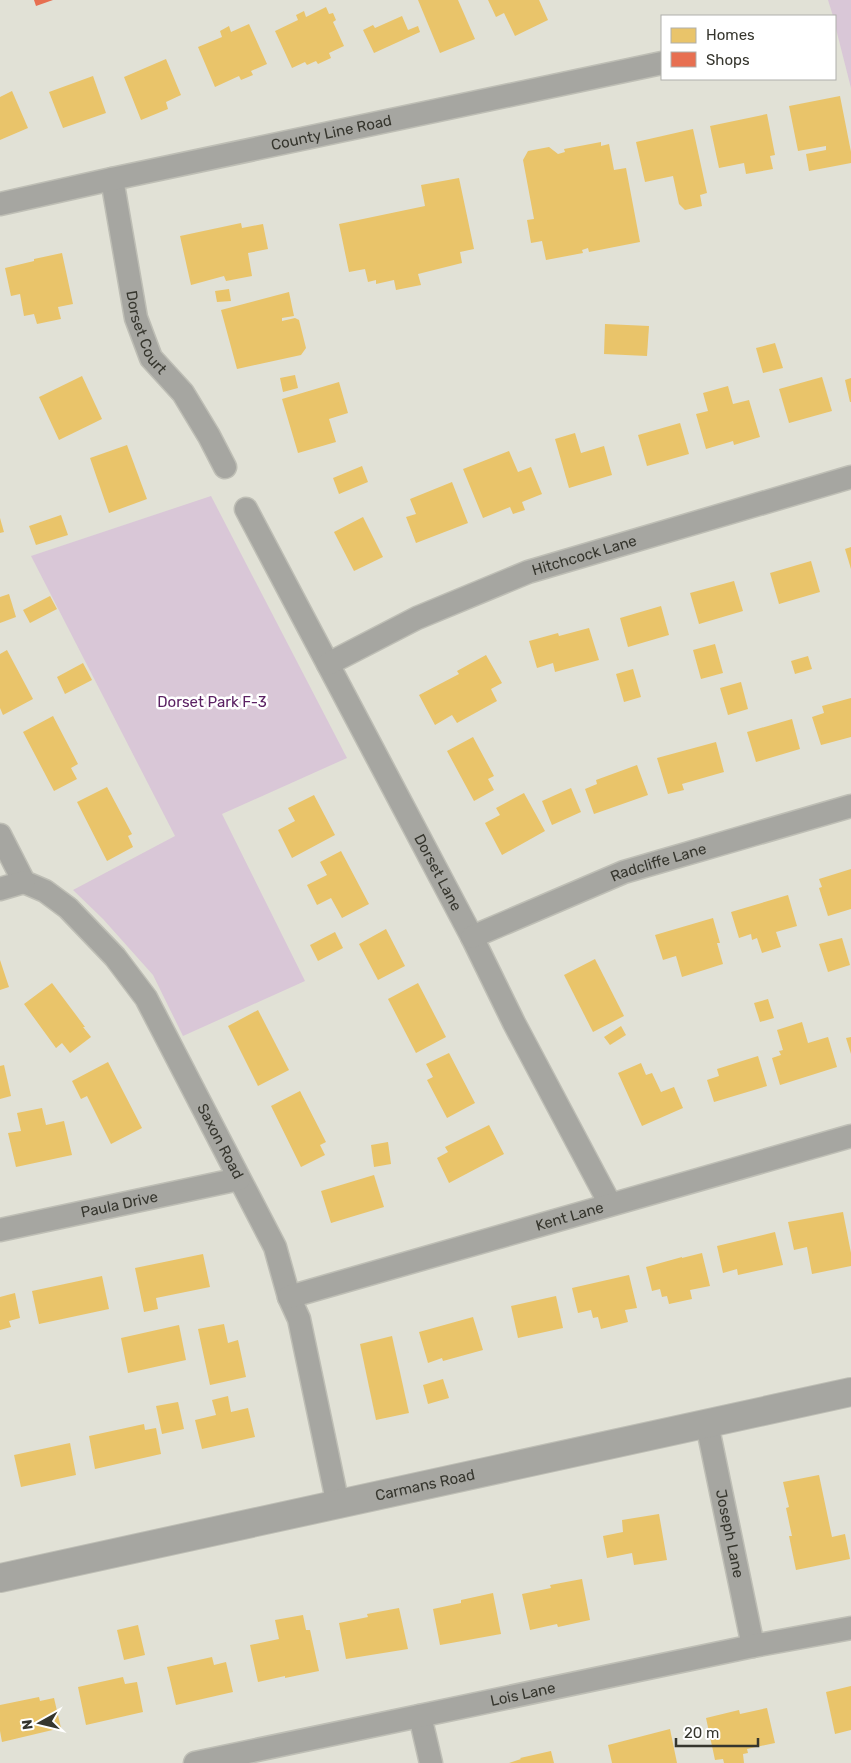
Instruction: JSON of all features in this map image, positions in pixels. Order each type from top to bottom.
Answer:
[{"type":"street","name":"County Line Road","points":[[0,204],[661,64]]},
{"type":"street","name":"Dorset Court","points":[[112,179],[136,318],[151,358],[183,393],[225,467]]},
{"type":"street","name":"Hitchcock Lane","points":[[328,664],[417,618],[528,572],[851,477]]},
{"type":"street","name":"Dorset Lane","points":[[246,509],[472,937],[514,1023],[610,1204]]},
{"type":"street","name":"Radcliffe Lane","points":[[472,937],[624,872],[851,806]]},
{"type":"street","points":[[0,835],[24,882],[0,889]]},
{"type":"street","name":"Saxon Road","points":[[24,882],[45,891],[68,908],[115,957],[146,998],[238,1179],[275,1247],[288,1297],[299,1319],[338,1505]]},
{"type":"street","name":"Kent Lane","points":[[288,1297],[851,1136]]},
{"type":"street","name":"Paula Drive","points":[[0,1230],[238,1179]]},
{"type":"street","name":"Carmans Road","points":[[0,1578],[851,1392]]},
{"type":"street","name":"Joseph Lane","points":[[707,1424],[753,1646]]},
{"type":"street","name":"Lois Lane","points":[[195,1763],[753,1646],[851,1628]]},
{"type":"street","points":[[420,1716],[431,1763]]},
{"type":"green space","points":[[828,0],[851,0],[851,88],[836,29],[836,15],[833,15]]},
{"type":"green space","name":"Dorset Park F-3","points":[[211,496],[347,758],[222,814],[305,981],[183,1036],[153,975],[103,919],[73,890],[175,836],[31,556]]},
{"type":"building: Homes","points":[[418,0],[458,0],[475,39],[440,53]]},
{"type":"building: Homes","points":[[488,0],[539,0],[548,20],[515,36],[504,13],[496,17]]},
{"type":"building: Homes","points":[[326,7],[329,14],[333,13],[336,20],[333,22],[344,46],[329,53],[331,58],[318,64],[316,61],[307,65],[305,62],[292,68],[275,31],[298,20],[296,15],[304,11],[306,17]]},
{"type":"building: Homes","points":[[402,16],[408,30],[418,26],[420,32],[374,53],[363,30],[373,25],[375,28]]},
{"type":"building: Homes","points":[[249,24],[267,64],[251,71],[253,75],[241,80],[239,76],[215,87],[198,47],[222,37],[220,31],[229,26],[231,32]]},
{"type":"building: Homes","points":[[166,59],[181,95],[166,102],[168,109],[141,120],[124,77]]},
{"type":"building: Homes","points":[[93,76],[106,113],[63,128],[49,92]]},
{"type":"building: Homes","points":[[12,91],[28,128],[0,140],[0,97]]},
{"type":"building: Homes","points":[[840,96],[851,152],[851,163],[809,171],[806,154],[826,150],[826,146],[798,151],[789,106]]},
{"type":"building: Homes","points":[[767,114],[775,155],[770,156],[773,169],[746,174],[744,163],[719,168],[710,126]]},
{"type":"building: Homes","points":[[693,129],[707,193],[700,195],[702,206],[685,210],[679,204],[673,176],[645,182],[636,142]]},
{"type":"building: Homes","points":[[601,142],[601,146],[609,144],[614,170],[626,168],[640,242],[589,252],[588,248],[582,250],[583,253],[546,260],[542,241],[531,243],[527,220],[534,219],[523,160],[528,151],[549,147],[558,154],[565,152],[564,149]]},
{"type":"building: Homes","points":[[459,178],[474,249],[460,252],[462,263],[418,274],[421,285],[396,290],[394,280],[376,284],[376,280],[368,282],[365,269],[349,272],[339,224],[425,206],[421,185]]},
{"type":"building: Homes","points":[[241,223],[242,228],[263,224],[268,249],[248,253],[252,276],[226,281],[224,276],[191,285],[180,236]]},
{"type":"building: Homes","points":[[62,253],[73,304],[58,307],[61,319],[37,324],[34,314],[24,316],[20,294],[11,296],[5,268]]},
{"type":"building: Homes","points":[[229,289],[231,301],[217,302],[215,291]]},
{"type":"building: Homes","points":[[289,292],[294,316],[282,318],[282,321],[295,318],[299,320],[306,348],[301,355],[237,369],[221,310]]},
{"type":"building: Homes","points":[[605,324],[649,326],[647,356],[604,354]]},
{"type":"building: Homes","points":[[775,343],[783,368],[763,373],[756,348]]},
{"type":"building: Homes","points":[[295,375],[298,388],[283,392],[280,378]]},
{"type":"building: Homes","points":[[82,376],[102,419],[59,440],[39,397]]},
{"type":"building: Homes","points":[[822,377],[832,411],[789,423],[779,389]]},
{"type":"building: Homes","points":[[851,378],[851,402],[850,402],[845,380]]},
{"type":"building: Homes","points":[[339,382],[348,413],[329,419],[336,442],[298,453],[282,399]]},
{"type":"building: Homes","points":[[728,386],[733,404],[749,400],[760,437],[734,445],[733,441],[706,449],[696,414],[708,411],[703,393]]},
{"type":"building: Homes","points":[[680,423],[689,454],[647,466],[638,435]]},
{"type":"building: Homes","points":[[575,433],[581,453],[604,446],[612,475],[569,488],[555,439]]},
{"type":"building: Homes","points":[[127,445],[147,499],[109,513],[90,458]]},
{"type":"building: Homes","points":[[509,451],[518,472],[531,467],[542,494],[522,502],[525,510],[513,514],[510,507],[483,518],[463,469]]},
{"type":"building: Homes","points":[[362,466],[368,482],[339,494],[333,478]]},
{"type":"building: Homes","points":[[452,482],[468,523],[416,543],[406,517],[416,514],[410,499]]},
{"type":"building: Homes","points":[[61,515],[68,535],[36,545],[29,526]]},
{"type":"building: Homes","points":[[363,517],[383,557],[354,571],[334,532]]},
{"type":"building: Homes","points":[[0,518],[4,532],[0,533]]},
{"type":"building: Homes","points":[[851,547],[851,569],[845,549]]},
{"type":"building: Homes","points":[[811,561],[820,592],[779,604],[770,573]]},
{"type":"building: Homes","points":[[734,581],[743,611],[699,624],[690,593]]},
{"type":"building: Homes","points":[[9,594],[16,617],[0,623],[0,597]]},
{"type":"building: Homes","points":[[50,596],[57,609],[30,623],[23,610]]},
{"type":"building: Homes","points":[[661,606],[669,635],[628,647],[620,618]]},
{"type":"building: Homes","points":[[589,628],[599,660],[555,672],[553,663],[537,668],[529,641],[558,633],[559,636]]},
{"type":"building: Homes","points":[[715,644],[723,673],[701,679],[693,650]]},
{"type":"building: Homes","points":[[7,650],[33,699],[3,715],[0,708],[0,654]]},
{"type":"building: Homes","points":[[486,655],[502,683],[491,689],[497,701],[457,723],[452,715],[435,725],[419,695],[459,674],[457,671]]},
{"type":"building: Homes","points":[[808,656],[812,669],[795,674],[791,661]]},
{"type":"building: Homes","points":[[83,663],[92,680],[65,694],[57,677]]},
{"type":"building: Homes","points":[[633,669],[641,697],[624,702],[616,674]]},
{"type":"building: Homes","points":[[741,682],[748,709],[728,715],[720,688]]},
{"type":"building: Homes","points":[[851,698],[851,737],[821,745],[812,717],[824,713],[822,706]]},
{"type":"building: Homes","points":[[53,716],[78,764],[71,768],[77,779],[54,791],[23,732]]},
{"type":"building: Homes","points":[[792,719],[800,749],[756,762],[747,732]]},
{"type":"building: Homes","points":[[473,737],[494,776],[488,779],[494,790],[474,801],[447,751]]},
{"type":"building: Homes","points":[[716,742],[724,772],[682,784],[684,790],[668,794],[657,758]]},
{"type":"building: Homes","points":[[637,765],[648,795],[594,814],[585,789],[597,784],[596,780]]},
{"type":"building: Homes","points":[[107,787],[132,834],[128,836],[133,847],[107,861],[77,802]]},
{"type":"building: Homes","points":[[571,788],[581,812],[552,825],[542,801]]},
{"type":"building: Homes","points":[[524,793],[545,831],[502,855],[485,823],[500,815],[496,808]]},
{"type":"building: Homes","points":[[314,795],[335,835],[292,858],[278,830],[295,821],[288,808]]},
{"type":"building: Homes","points":[[341,851],[369,904],[342,918],[331,898],[317,905],[307,885],[327,875],[320,862]]},
{"type":"building: Homes","points":[[851,869],[851,909],[828,916],[819,888],[822,887],[819,879]]},
{"type":"building: Homes","points":[[788,895],[797,926],[776,932],[781,947],[762,953],[757,938],[752,940],[751,934],[739,938],[731,912]]},
{"type":"building: Homes","points":[[713,918],[720,943],[717,943],[723,964],[682,977],[676,956],[663,960],[655,935]]},
{"type":"building: Homes","points":[[386,929],[405,966],[378,980],[359,944]]},
{"type":"building: Homes","points":[[335,932],[343,948],[318,961],[310,945]]},
{"type":"building: Homes","points":[[842,938],[850,965],[828,972],[819,944]]},
{"type":"building: Homes","points":[[595,959],[624,1016],[593,1032],[564,975]]},
{"type":"building: Homes","points":[[0,960],[9,987],[0,990]]},
{"type":"building: Homes","points":[[52,983],[91,1037],[70,1053],[62,1043],[56,1048],[24,1004]]},
{"type":"building: Homes","points":[[418,983],[446,1037],[416,1053],[388,999]]},
{"type":"building: Homes","points":[[768,999],[774,1018],[760,1022],[754,1003]]},
{"type":"building: Homes","points":[[258,1010],[289,1070],[258,1086],[228,1026]]},
{"type":"building: Homes","points":[[802,1022],[808,1043],[828,1037],[837,1067],[780,1085],[772,1058],[781,1055],[779,1051],[783,1050],[777,1030]]},
{"type":"building: Homes","points":[[621,1026],[626,1035],[610,1045],[604,1037]]},
{"type":"building: Homes","points":[[851,1037],[851,1054],[846,1038]]},
{"type":"building: Homes","points":[[449,1053],[475,1103],[447,1118],[427,1080],[433,1077],[426,1064]]},
{"type":"building: Homes","points":[[758,1056],[767,1086],[714,1102],[707,1080],[719,1076],[717,1069]]},
{"type":"building: Homes","points":[[108,1062],[142,1128],[111,1144],[87,1096],[81,1099],[72,1081]]},
{"type":"building: Homes","points":[[641,1063],[646,1075],[652,1073],[661,1092],[674,1087],[683,1108],[642,1126],[618,1073]]},
{"type":"building: Homes","points":[[4,1065],[11,1096],[0,1099],[0,1066]]},
{"type":"building: Homes","points":[[300,1091],[326,1142],[320,1145],[325,1155],[301,1167],[271,1106]]},
{"type":"building: Homes","points":[[42,1108],[46,1125],[64,1121],[72,1155],[16,1167],[8,1133],[21,1131],[17,1113]]},
{"type":"building: Homes","points":[[489,1125],[504,1154],[449,1183],[437,1158],[448,1152],[445,1147]]},
{"type":"building: Homes","points":[[388,1142],[391,1164],[374,1167],[371,1145]]},
{"type":"building: Homes","points":[[374,1175],[384,1207],[331,1223],[321,1191]]},
{"type":"building: Homes","points":[[843,1212],[851,1253],[851,1266],[812,1274],[807,1247],[794,1250],[788,1222]]},
{"type":"building: Homes","points":[[775,1232],[783,1265],[738,1275],[737,1269],[723,1273],[717,1246]]},
{"type":"building: Homes","points":[[702,1253],[710,1286],[690,1290],[692,1299],[669,1304],[667,1296],[662,1297],[660,1289],[652,1291],[646,1267]]},
{"type":"building: Homes","points":[[203,1254],[210,1287],[156,1298],[158,1309],[144,1312],[135,1268]]},
{"type":"building: Homes","points":[[629,1275],[637,1308],[625,1310],[628,1322],[601,1329],[598,1317],[593,1318],[591,1310],[578,1313],[572,1288]]},
{"type":"building: Homes","points":[[102,1276],[109,1309],[39,1324],[32,1291]]},
{"type":"building: Homes","points":[[15,1293],[20,1318],[9,1321],[11,1327],[0,1330],[0,1297]]},
{"type":"building: Homes","points":[[556,1296],[563,1328],[518,1338],[511,1306]]},
{"type":"building: Homes","points":[[473,1317],[483,1350],[443,1361],[442,1358],[428,1363],[419,1332]]},
{"type":"building: Homes","points":[[224,1324],[228,1343],[238,1340],[246,1377],[210,1385],[198,1329]]},
{"type":"building: Homes","points":[[179,1325],[186,1360],[128,1373],[121,1338]]},
{"type":"building: Homes","points":[[392,1336],[409,1413],[376,1420],[360,1344]]},
{"type":"building: Homes","points":[[443,1379],[449,1398],[428,1404],[423,1385]]},
{"type":"building: Homes","points":[[228,1396],[231,1412],[248,1408],[255,1437],[202,1449],[195,1420],[216,1415],[212,1400]]},
{"type":"building: Homes","points":[[178,1402],[184,1429],[162,1434],[156,1406]]},
{"type":"building: Homes","points":[[144,1424],[145,1430],[156,1428],[161,1454],[95,1469],[89,1436]]},
{"type":"building: Homes","points":[[70,1443],[76,1475],[21,1487],[14,1455]]},
{"type":"building: Homes","points":[[819,1475],[832,1537],[845,1534],[850,1559],[796,1570],[789,1536],[792,1536],[786,1508],[789,1507],[783,1482]]},
{"type":"building: Homes","points":[[659,1514],[667,1560],[634,1565],[632,1553],[607,1558],[603,1536],[623,1532],[622,1520]]},
{"type":"building: Homes","points":[[582,1579],[590,1620],[558,1627],[557,1624],[530,1630],[522,1594],[551,1588],[550,1585]]},
{"type":"building: Homes","points":[[493,1593],[501,1634],[440,1645],[433,1609]]},
{"type":"building: Homes","points":[[399,1608],[408,1649],[346,1659],[339,1623],[368,1617],[367,1614]]},
{"type":"building: Homes","points":[[303,1615],[306,1630],[310,1630],[319,1671],[258,1682],[250,1645],[279,1639],[275,1620]]},
{"type":"building: Homes","points":[[138,1625],[145,1655],[124,1660],[117,1630]]},
{"type":"building: Homes","points":[[212,1657],[214,1665],[226,1662],[233,1692],[176,1705],[167,1667]]},
{"type":"building: Homes","points":[[123,1677],[125,1684],[137,1682],[143,1712],[86,1725],[78,1687]]},
{"type":"building: Homes","points":[[851,1686],[851,1730],[835,1734],[826,1692]]},
{"type":"building: Homes","points":[[39,1697],[40,1701],[54,1698],[61,1728],[2,1742],[0,1705]]},
{"type":"building: Homes","points":[[767,1708],[775,1743],[747,1749],[748,1753],[743,1754],[744,1763],[724,1763],[723,1759],[715,1760],[706,1718],[739,1710],[740,1714]]},
{"type":"building: Homes","points":[[670,1729],[677,1763],[612,1763],[608,1745]]},
{"type":"building: Homes","points":[[551,1751],[554,1763],[509,1763],[520,1758]]},
{"type":"building: Shops","points":[[34,0],[53,0],[36,6]]}]
